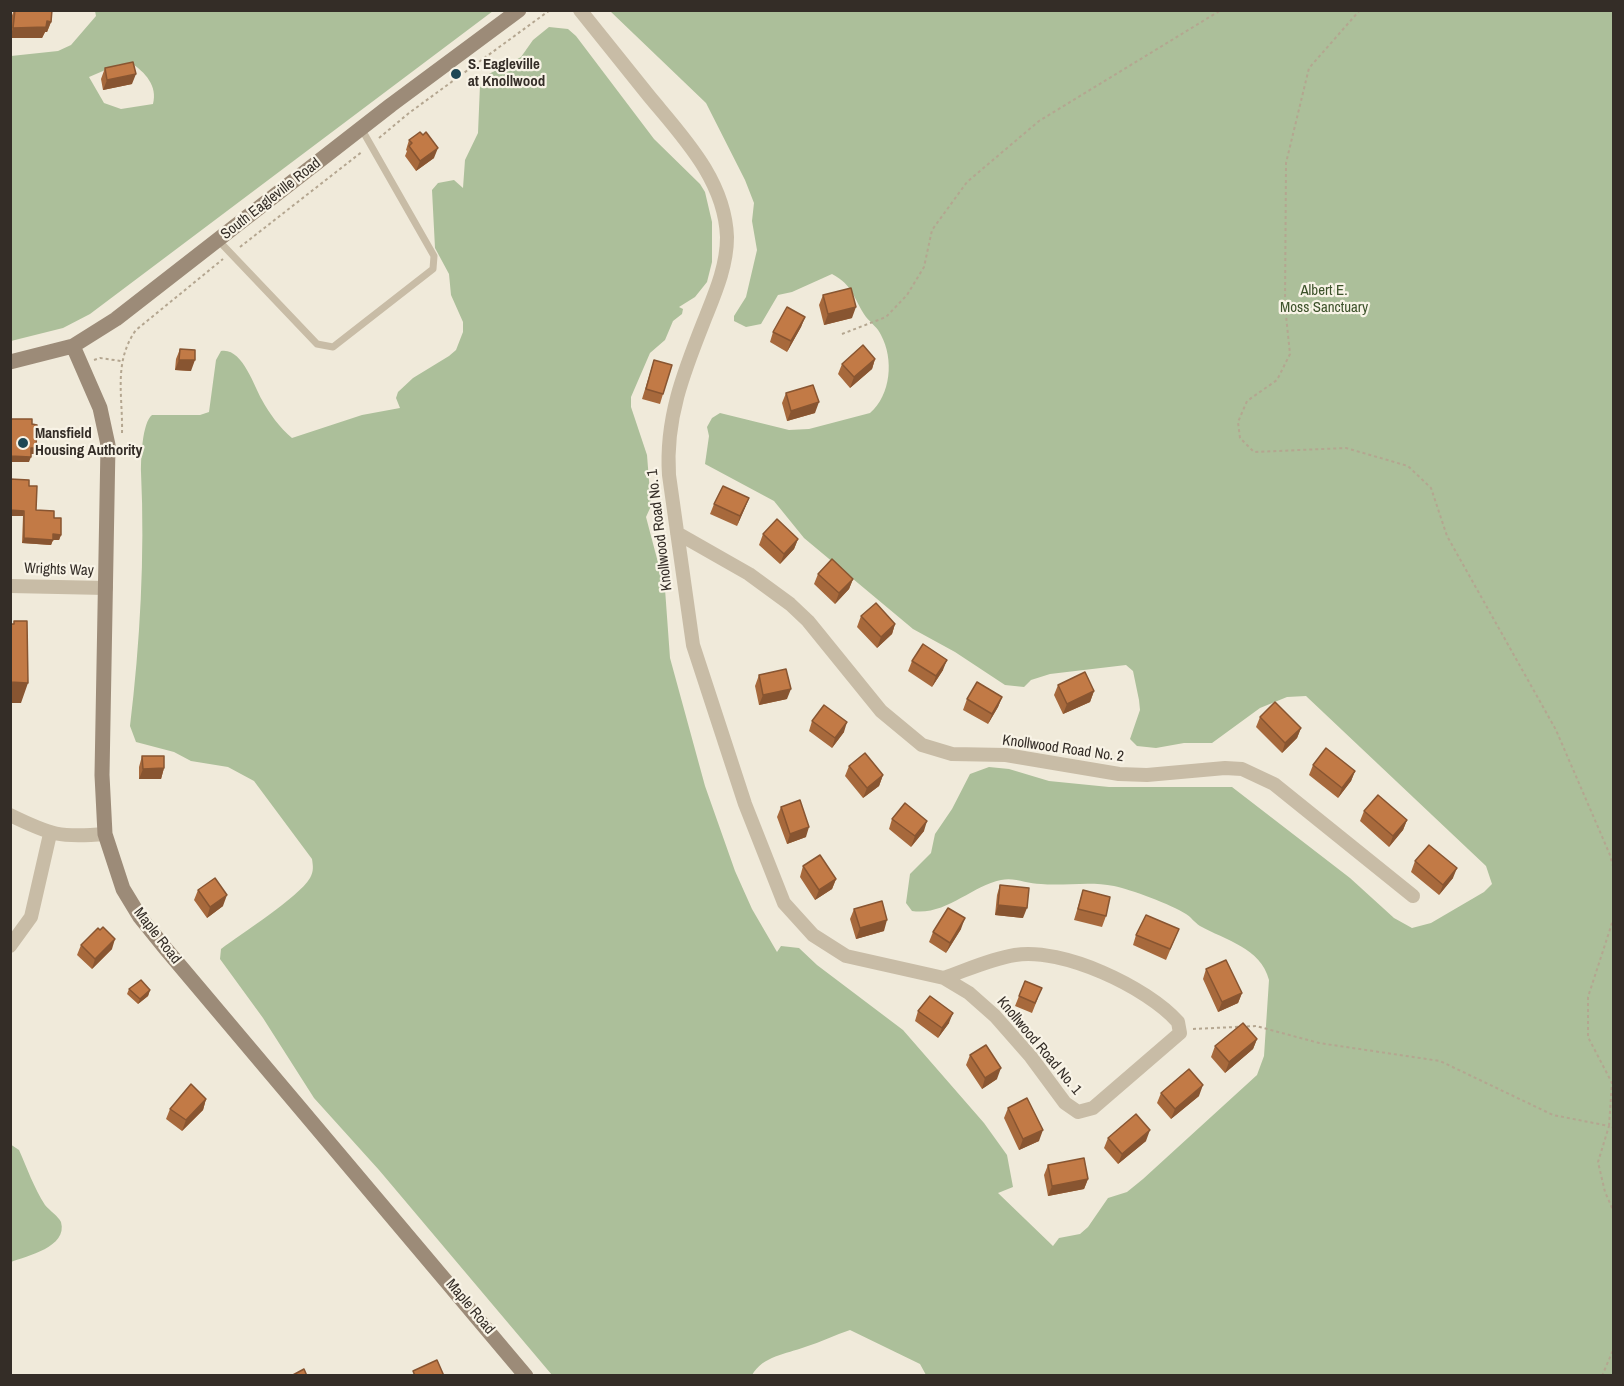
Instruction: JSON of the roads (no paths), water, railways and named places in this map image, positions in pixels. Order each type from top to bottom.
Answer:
[{"type":"street","name":"South Eagleville Road","points":[[10,362],[73,346],[116,319],[361,128],[519,10]]},
{"type":"street","name":"Knollwood Road No. 1","points":[[580,10],[687,142],[713,182],[724,214],[727,238],[723,268],[688,357],[670,425],[668,450],[693,645],[745,804],[784,903],[813,935],[846,956],[944,978],[969,993],[995,1016],[1031,1057],[1065,1104],[1078,1112],[1093,1108],[1176,1039],[1181,1029],[1178,1022],[1161,1006],[1139,993],[1096,971],[1054,957],[1015,955],[944,978]]},
{"type":"street","name":"Maple Road","points":[[73,346],[100,408],[108,445],[102,775],[105,834],[114,868],[140,917],[526,1376]]},
{"type":"street","name":"Knollwood Road No. 2","points":[[677,533],[749,574],[790,604],[816,630],[881,711],[922,745],[952,754],[1016,756],[1119,774],[1147,775],[1225,768],[1242,769],[1274,784],[1413,896]]},
{"type":"street","name":"Wrights Way","points":[[10,586],[106,588]]},
{"type":"street","points":[[10,815],[50,834],[67,837],[105,834]]},
{"type":"street","points":[[10,946],[31,917],[50,834]]},
{"type":"lane","points":[[218,240],[317,344],[333,347],[433,269],[435,256],[361,128]]},
{"type":"place","name":"S. Eagleville at Knollwood","points":[[456,74]]},
{"type":"place","name":"Mansfield Housing Authority","points":[[23,443]]},
{"type":"park label","name":"Albert E. Moss Sanctuary","points":[[1324,300]]}]
